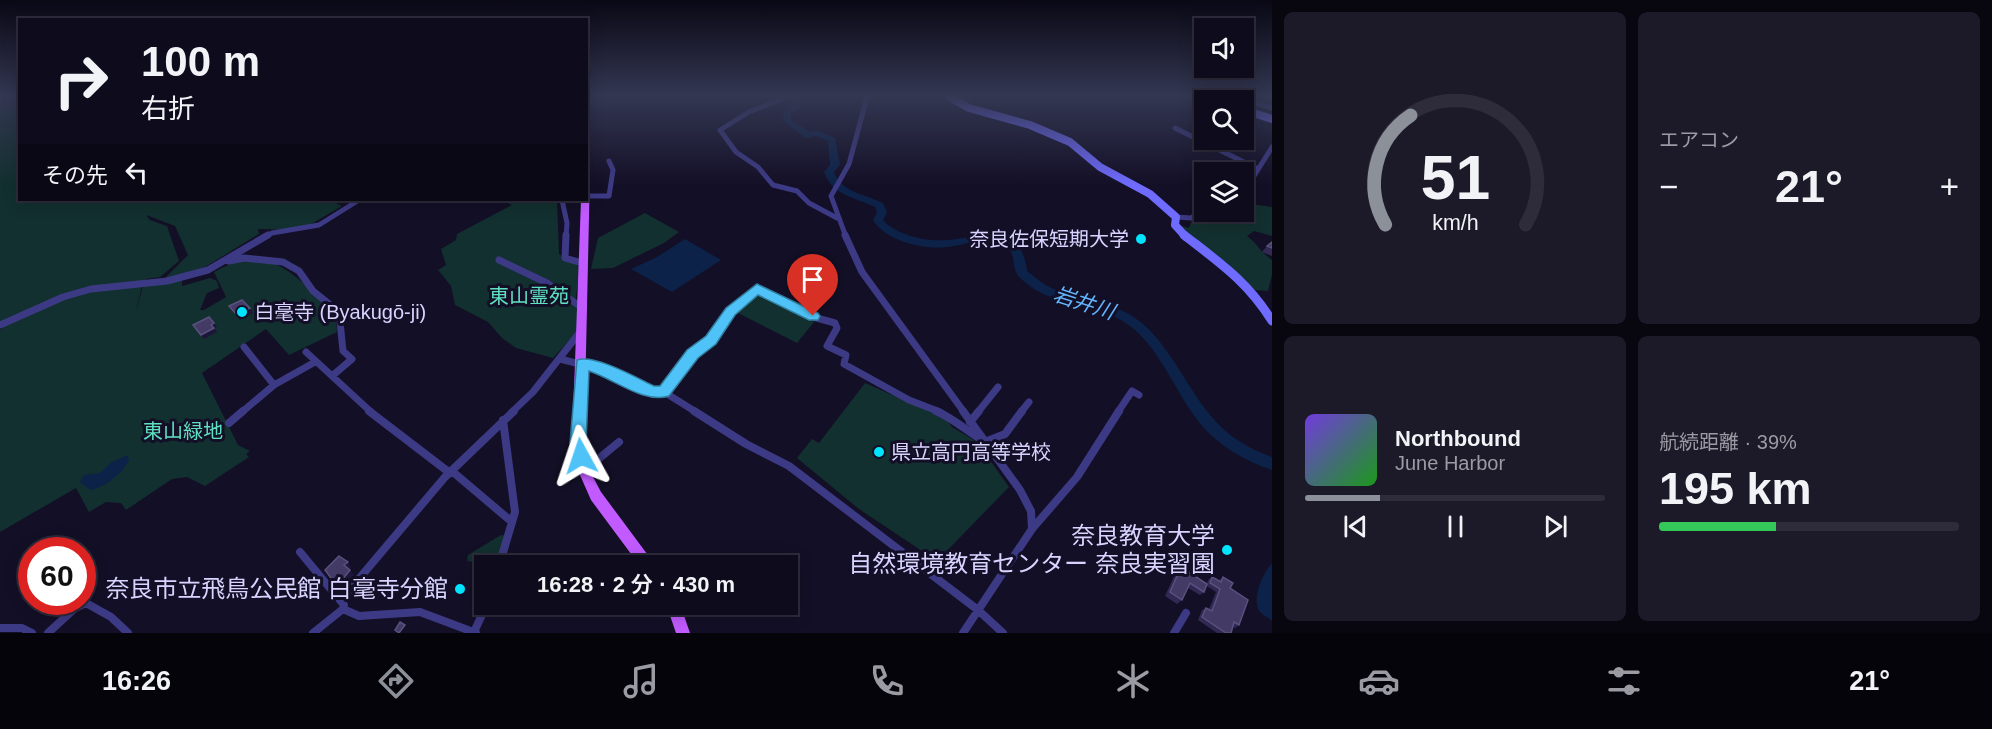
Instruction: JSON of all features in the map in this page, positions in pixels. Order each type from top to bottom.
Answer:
[{"type":"main road","points":[[588,201],[582,263],[583,364],[578,443],[585,470],[596,496],[641,555]]},
{"type":"main road","points":[[676,615],[682,633]]},
{"type":"street","points":[[725,127],[720,130],[736,152],[758,167],[773,185],[792,189],[809,203],[818,205],[837,218]]},
{"type":"street","points":[[861,127],[831,196],[837,218],[862,272],[1020,490],[1031,511],[1032,529]]},
{"type":"street","points":[[1034,127],[1070,142],[1100,167],[1150,194],[1176,217],[1191,218],[1194,216]]},
{"type":"street","points":[[1175,128],[1258,169]]},
{"type":"street","points":[[1254,176],[1272,147]]},
{"type":"street","points":[[588,196],[609,196],[613,170],[609,161]]},
{"type":"street","points":[[223,262],[272,233],[319,225],[356,201]]},
{"type":"street","points":[[562,201],[567,224],[565,258],[582,263]]},
{"type":"street","points":[[1176,217],[1175,225],[1179,231],[1242,281],[1256,295],[1272,321]]},
{"type":"street","points":[[0,325],[63,297],[90,289],[120,284],[167,281],[223,262],[244,258],[283,262],[298,272],[313,291],[339,312],[343,351],[352,359],[332,376]]},
{"type":"street","points":[[499,260],[547,283],[581,307]]},
{"type":"street","points":[[664,392],[693,354],[711,340],[731,312],[757,288],[813,316],[834,323],[837,328],[827,346],[846,355],[844,364],[858,374],[888,387],[909,400],[950,416],[957,425],[985,442]]},
{"type":"street","points":[[313,633],[342,604],[450,471],[534,392],[582,330]]},
{"type":"street","points":[[244,347],[274,385]]},
{"type":"street","points":[[306,352],[408,442],[450,471],[512,522]]},
{"type":"street","points":[[560,359],[608,371],[653,392],[664,392],[746,444],[789,466],[978,610],[1003,633]]},
{"type":"street","points":[[229,423],[274,385],[315,362]]},
{"type":"street","points":[[970,422],[998,387]]},
{"type":"street","points":[[963,633],[1032,529],[1077,477],[1132,391],[1139,395]]},
{"type":"street","points":[[985,442],[1005,434],[1029,402]]},
{"type":"street","points":[[502,555],[515,512],[503,420]]},
{"type":"street","points":[[585,470],[619,442]]},
{"type":"street","points":[[300,552],[342,604],[359,616],[420,612],[475,633],[482,615]]},
{"type":"street","points":[[48,633],[74,609],[86,603],[111,617],[128,633]]},
{"type":"street","points":[[1174,633],[1186,613]]},
{"type":"street","points":[[0,628],[22,628],[32,633]]},
{"type":"green space","name":"東山緑地","points":[[0,127],[18,127],[18,201],[332,201],[342,206],[301,230],[258,229],[259,234],[205,267],[182,274],[182,286],[210,278],[217,281],[219,288],[207,293],[200,310],[204,310],[226,297],[214,272],[240,260],[254,258],[267,261],[280,266],[304,283],[335,313],[337,332],[289,355],[266,329],[202,373],[238,445],[250,451],[246,454],[249,457],[205,486],[187,477],[172,479],[126,510],[121,503],[106,502],[89,512],[76,488],[0,532],[0,330],[5,325],[0,323]],"holes":[[[146,215],[175,226],[188,255],[159,284],[143,286],[135,314],[142,286],[146,279],[160,277],[179,261],[167,226],[150,220]]]},
{"type":"green space","name":"東山霊苑","points":[[503,201],[557,201],[559,254],[580,267],[576,296],[578,331],[553,358],[516,348],[502,338],[488,322],[455,305],[451,286],[438,270],[446,265],[441,249],[456,240],[457,234],[512,205]]},
{"type":"green space","points":[[1254,204],[1272,207],[1272,236],[1254,231],[1247,236],[1272,260],[1272,275],[1268,291],[1254,290],[1178,225],[1189,228],[1194,218],[1194,222],[1254,222]]},
{"type":"green space","points":[[645,213],[679,232],[664,243],[613,268],[591,269],[598,238]]},
{"type":"green space","points":[[756,295],[762,295],[814,322],[797,343],[736,312]]},
{"type":"green space","points":[[865,383],[945,418],[952,427],[977,442],[1009,487],[937,561],[859,509],[797,458],[812,439],[819,443]]},
{"type":"green space","points":[[501,535],[505,536],[499,555],[474,555],[474,562],[467,561],[468,555]]},
{"type":"water","points":[[685,239],[721,260],[672,292],[631,269],[657,257]]},
{"type":"water","points":[[128,455],[129,460],[122,470],[101,486],[90,490],[80,482],[84,475],[100,473],[110,463]]},
{"type":"water","points":[[1272,563],[1272,621],[1260,612],[1257,594],[1261,580]]},
{"type":"building","points":[[242,300],[250,308],[237,315],[229,306]]},
{"type":"building","points":[[209,317],[214,323],[211,325],[214,328],[201,335],[193,325]]},
{"type":"building","points":[[339,556],[348,562],[344,565],[350,570],[337,586],[325,570]]},
{"type":"building","points":[[1181,567],[1207,584],[1204,592],[1190,583],[1182,600],[1170,592]]},
{"type":"building","points":[[1212,577],[1221,582],[1223,577],[1233,583],[1230,588],[1248,600],[1239,625],[1234,622],[1231,633],[1226,633],[1202,617],[1206,608],[1212,611],[1220,589],[1210,583]]},
{"type":"building","points":[[400,622],[405,625],[399,633],[395,630]]},
{"type":"waterway","name":"岩井川","points":[[795,127],[809,136],[816,133],[832,140],[835,165],[829,172],[832,180],[849,194],[879,205],[882,212],[878,220],[891,232],[906,238],[935,244],[985,237],[1003,240],[1019,255],[1022,273],[1036,285],[1065,298],[1110,309],[1125,316],[1158,347],[1207,422],[1223,438],[1244,452],[1272,464]]},
{"type":"place","name":"奈良佐保短期大学","points":[[1141,239]]},
{"type":"place","name":"白毫寺 (Byakugō-ji)","points":[[242,312]]},
{"type":"place","name":"県立高円高等学校","points":[[879,452]]},
{"type":"place","name":"奈良教育大学 自然環境教育センター 奈良実習園","points":[[1227,550]]},
{"type":"place","name":"奈良市立飛鳥公民館 白毫寺分館","points":[[460,589]]},
{"type":"route","points":[[581,456],[578,443],[583,364],[608,371],[653,392],[664,392],[693,354],[711,340],[731,312],[757,288],[813,316]]}]
